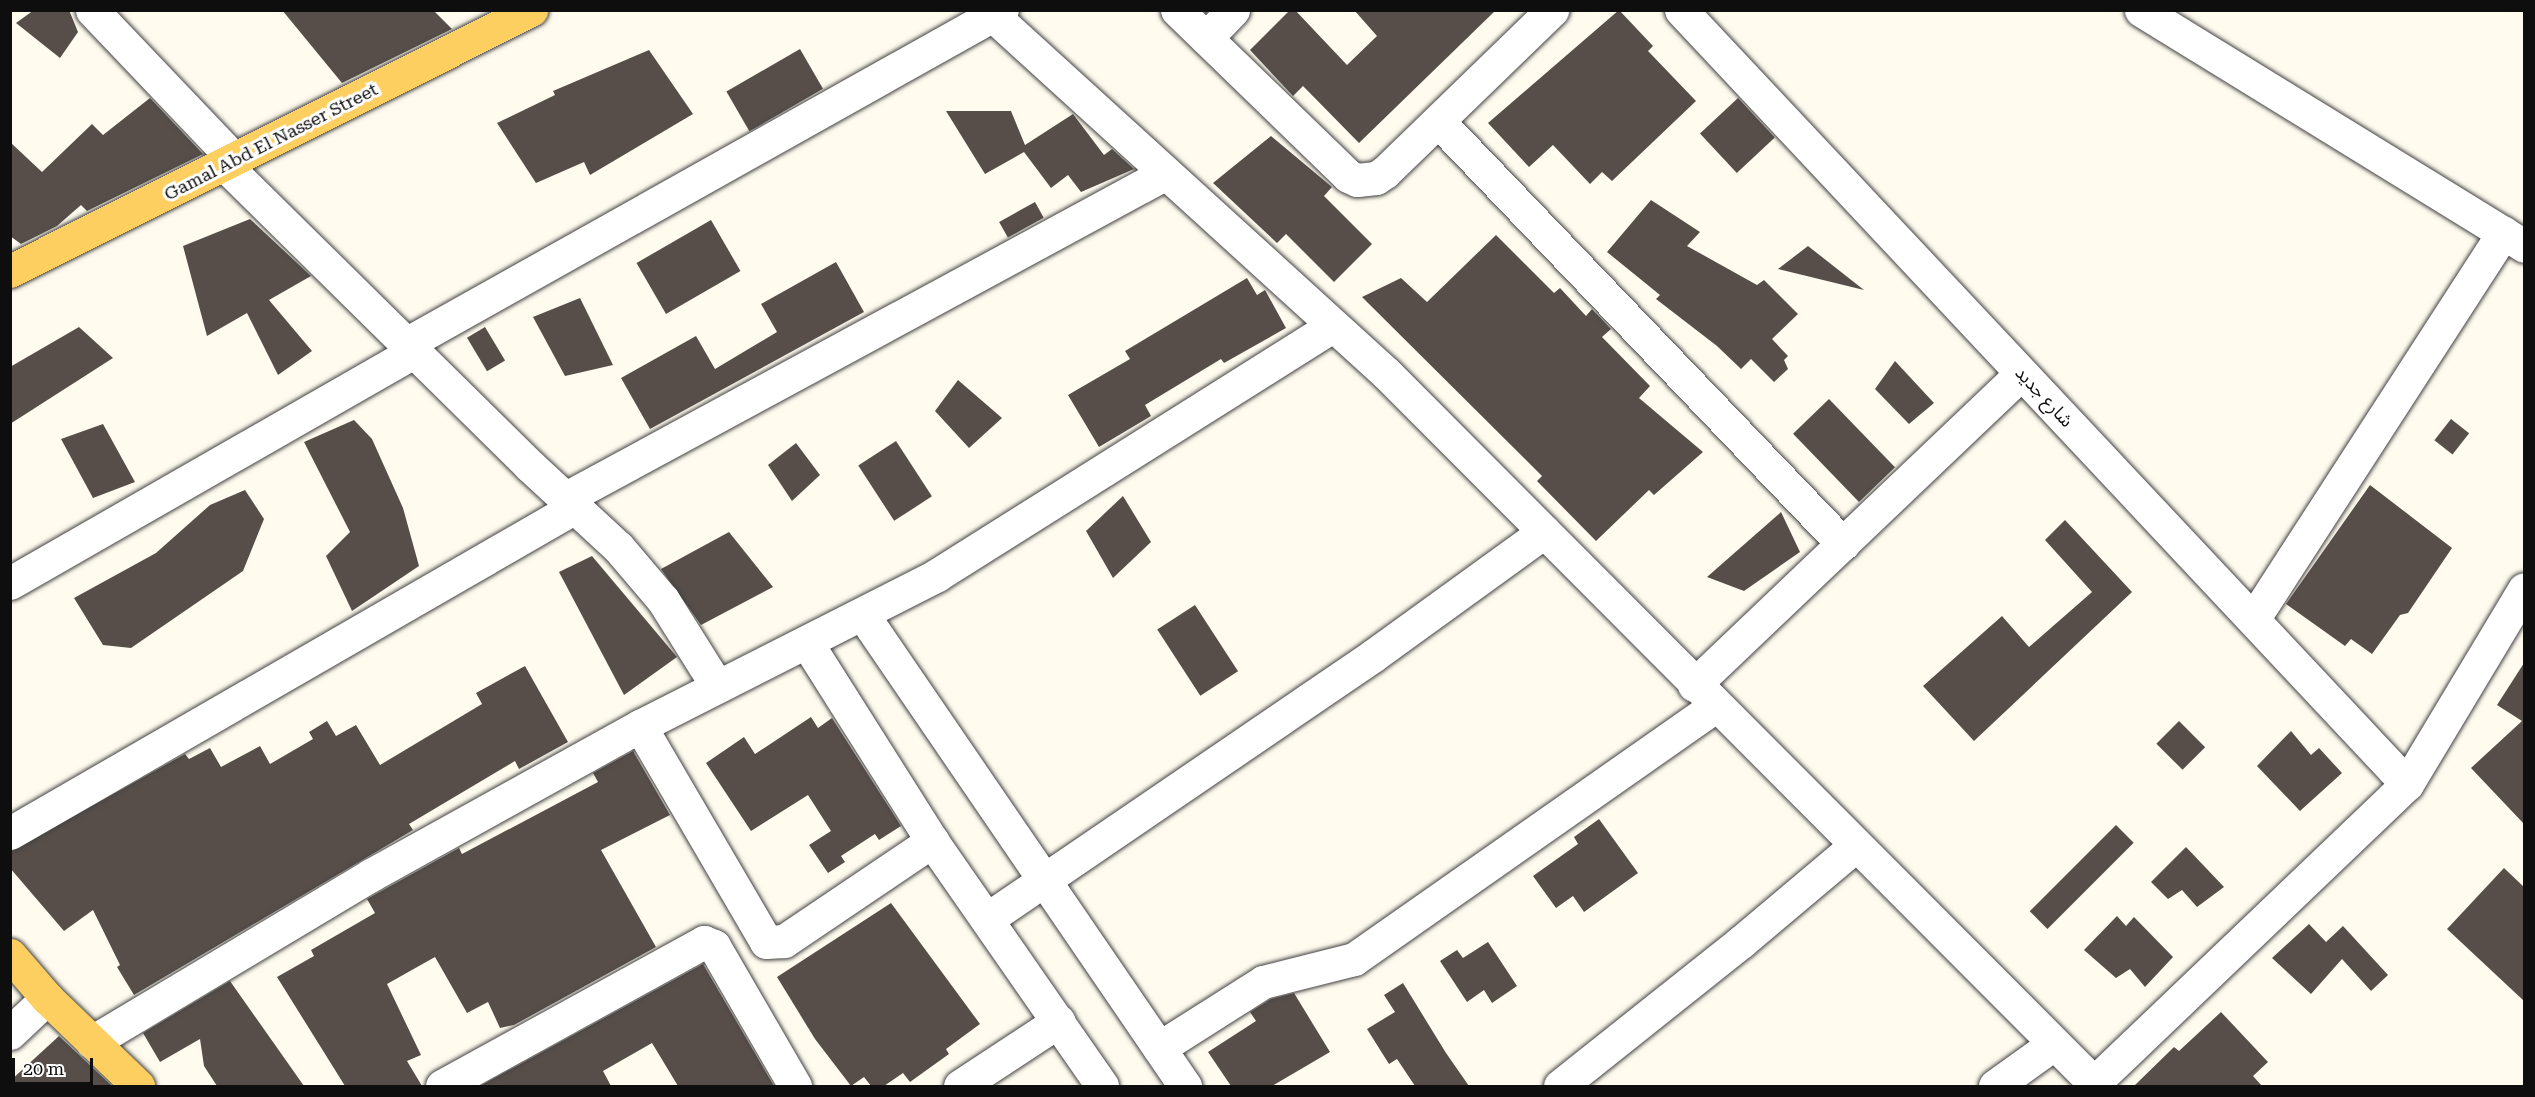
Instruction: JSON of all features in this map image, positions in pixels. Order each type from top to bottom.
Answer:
[{"type":"main road","name":"Gamal Abd El Nasser Street","points":[[10,271],[231,163],[493,18],[531,10]]},
{"type":"main road","points":[[10,955],[47,998],[138,1086]]},
{"type":"street","points":[[92,10],[231,163],[411,347],[618,547],[650,583],[717,686]]},
{"type":"street","points":[[1177,10],[1348,176],[1357,180],[1376,178],[1439,122],[1552,10]]},
{"type":"street","points":[[1206,38],[1233,10]]},
{"type":"street","name":"شارع جديد","points":[[1681,10],[2021,374],[2254,618],[2406,784]]},
{"type":"street","points":[[2140,10],[2514,239],[2254,618]]},
{"type":"street","points":[[10,583],[411,347],[994,12],[1332,326],[1386,373],[2052,1045],[2095,1085],[2406,784],[2524,589]]},
{"type":"street","points":[[1439,122],[1844,544]]},
{"type":"street","points":[[10,832],[570,502],[1166,173]]},
{"type":"street","points":[[92,1042],[371,875],[640,726],[863,615],[937,574],[1332,326]]},
{"type":"street","points":[[1159,1048],[1263,982],[1354,959],[1705,696],[1844,544],[2021,374]]},
{"type":"street","points":[[987,919],[1374,655],[1544,532]]},
{"type":"street","points":[[863,615],[1185,1086]]},
{"type":"street","points":[[807,643],[932,841],[1102,1086]]},
{"type":"street","points":[[640,726],[766,942],[784,941],[932,841]]},
{"type":"street","points":[[1560,1086],[1742,942],[1855,846]]},
{"type":"street","points":[[442,1086],[704,942],[714,946],[795,1086]]},
{"type":"street","points":[[10,1033],[47,998]]},
{"type":"street","points":[[960,1086],[1059,1022]]},
{"type":"street","points":[[1995,1086],[2052,1045]]},
{"type":"building","points":[[34,10],[69,10],[78,32],[60,58],[16,23]]},
{"type":"building","points":[[282,10],[433,10],[452,29],[342,83]]},
{"type":"building","points":[[1290,10],[1295,10],[1347,65],[1377,36],[1354,10],[1496,10],[1359,143],[1303,86],[1293,96],[1250,50]]},
{"type":"building","points":[[1619,10],[1653,46],[1648,51],[1696,101],[1612,181],[1602,172],[1590,184],[1553,145],[1529,167],[1488,123]]},
{"type":"building","points":[[800,49],[823,89],[749,131],[726,92]]},
{"type":"building","points":[[649,50],[693,114],[590,175],[584,162],[536,183],[497,123],[555,95],[553,91]]},
{"type":"building","points":[[150,98],[203,154],[87,211],[81,205],[57,226],[21,244],[10,236],[10,142],[42,172],[92,124],[103,135]]},
{"type":"building","points":[[1738,98],[1775,137],[1737,173],[1700,133]]},
{"type":"building","points":[[946,111],[1011,111],[1025,145],[1073,114],[1104,155],[1112,149],[1134,169],[1081,192],[1068,175],[1051,188],[1024,152],[985,174]]},
{"type":"building","points":[[1271,136],[1332,187],[1324,196],[1372,244],[1334,282],[1286,234],[1277,243],[1213,183]]},
{"type":"building","points":[[1651,200],[1700,232],[1687,246],[1757,285],[1764,280],[1798,314],[1772,339],[1788,356],[1784,360],[1788,369],[1774,382],[1751,359],[1741,369],[1717,346],[1656,299],[1660,295],[1607,252]]},
{"type":"building","points":[[1035,202],[1044,218],[1008,238],[999,222]]},
{"type":"building","points":[[250,219],[311,276],[269,300],[312,351],[278,375],[247,313],[207,336],[183,246]]},
{"type":"building","points":[[711,220],[740,271],[666,314],[637,263]]},
{"type":"building","points":[[1496,235],[1554,293],[1560,288],[1586,316],[1592,309],[1611,329],[1602,337],[1650,386],[1639,398],[1703,452],[1654,495],[1649,490],[1596,541],[1537,481],[1542,476],[1362,297],[1401,278],[1427,302]]},
{"type":"building","points":[[1808,246],[1864,290],[1778,269]]},
{"type":"building","points":[[836,262],[864,312],[650,429],[621,378],[696,336],[715,369],[777,332],[761,304]]},
{"type":"building","points":[[1247,278],[1257,295],[1265,290],[1286,328],[1224,363],[1221,359],[1145,405],[1151,416],[1099,447],[1068,395],[1130,359],[1125,351]]},
{"type":"building","points":[[580,298],[613,365],[565,376],[533,317]]},
{"type":"building","points":[[79,327],[113,358],[10,424],[10,367]]},
{"type":"building","points":[[485,327],[505,360],[487,371],[467,338]]},
{"type":"building","points":[[1895,361],[1934,403],[1909,424],[1875,389]]},
{"type":"building","points":[[958,380],[1002,418],[969,448],[935,411]]},
{"type":"building","points":[[1829,399],[1895,467],[1859,502],[1793,434]]},
{"type":"building","points":[[2451,419],[2469,433],[2453,454],[2434,440]]},
{"type":"building","points":[[354,420],[372,439],[403,508],[419,566],[352,611],[326,556],[350,532],[304,442]]},
{"type":"building","points":[[103,424],[135,482],[93,498],[61,439]]},
{"type":"building","points":[[896,441],[932,496],[894,521],[858,466]]},
{"type":"building","points":[[796,443],[820,475],[792,501],[768,465]]},
{"type":"building","points":[[2370,485],[2452,548],[2408,613],[2400,615],[2372,654],[2351,639],[2345,646],[2286,604]]},
{"type":"building","points":[[245,490],[264,519],[243,571],[131,648],[103,645],[74,598],[156,553],[210,505]]},
{"type":"building","points":[[1123,496],[1151,542],[1113,578],[1086,531]]},
{"type":"building","points":[[1781,512],[1800,552],[1744,591],[1707,577]]},
{"type":"building","points":[[2065,520],[2132,592],[1974,741],[1923,686],[2002,616],[2029,647],[2092,592],[2045,540]]},
{"type":"building","points":[[729,532],[773,587],[701,625],[661,569]]},
{"type":"building","points":[[592,556],[677,657],[624,695],[559,572]]},
{"type":"building","points":[[1195,605],[1238,671],[1200,696],[1157,630]]},
{"type":"building","points":[[2524,663],[2524,824],[2471,768],[2522,721],[2497,705]]},
{"type":"building","points":[[525,666],[568,742],[519,769],[515,761],[409,824],[413,830],[134,995],[117,967],[120,965],[93,910],[64,931],[10,868],[10,852],[185,754],[189,759],[210,748],[221,767],[260,746],[270,764],[313,739],[309,732],[327,721],[336,736],[356,725],[380,765],[482,704],[476,693]]},
{"type":"building","points":[[811,717],[818,728],[832,718],[901,826],[879,840],[875,834],[841,856],[845,862],[828,873],[809,845],[831,831],[808,795],[751,831],[706,763],[744,737],[755,754]]},
{"type":"building","points":[[2179,721],[2205,747],[2183,770],[2156,744]]},
{"type":"building","points":[[2291,731],[2311,755],[2319,748],[2342,773],[2300,811],[2257,766]]},
{"type":"building","points":[[633,751],[670,815],[601,850],[656,947],[514,1025],[500,1028],[488,1002],[467,1013],[435,957],[387,984],[421,1055],[407,1061],[422,1086],[345,1086],[277,977],[314,956],[311,950],[375,913],[367,899],[459,848],[462,854],[598,782],[593,773]]},
{"type":"building","points":[[1599,819],[1638,873],[1584,912],[1573,896],[1556,908],[1533,876],[1578,844],[1574,837]]},
{"type":"building","points":[[2116,825],[2134,843],[2047,929],[2030,911]]},
{"type":"building","points":[[2186,847],[2224,887],[2197,907],[2182,890],[2168,899],[2151,882]]},
{"type":"building","points":[[2504,868],[2524,887],[2524,1001],[2447,929]]},
{"type":"building","points":[[891,903],[980,1024],[946,1049],[949,1054],[910,1082],[903,1073],[884,1086],[871,1086],[864,1077],[851,1086],[815,1039],[777,977]]},
{"type":"building","points":[[2117,916],[2126,926],[2134,917],[2173,957],[2145,987],[2130,969],[2116,978],[2084,950]]},
{"type":"building","points":[[2309,924],[2326,942],[2343,926],[2388,975],[2371,991],[2342,959],[2311,994],[2272,958]]},
{"type":"building","points":[[1488,942],[1517,986],[1492,1003],[1484,990],[1467,1002],[1440,961],[1457,950],[1463,958]]},
{"type":"building","points":[[703,964],[774,1086],[678,1086],[652,1043],[603,1071],[611,1086],[480,1086]]},
{"type":"building","points":[[230,981],[304,1086],[217,1086],[204,1066],[200,1039],[160,1062],[143,1033]]},
{"type":"building","points":[[1403,983],[1469,1086],[1415,1086],[1397,1059],[1389,1064],[1367,1029],[1395,1012],[1384,995]]},
{"type":"building","points":[[1294,993],[1330,1052],[1272,1086],[1231,1086],[1208,1052],[1256,1021],[1250,1012],[1271,999]]},
{"type":"building","points":[[2221,1012],[2268,1062],[2253,1076],[2262,1086],[2134,1086],[2174,1047],[2179,1051]]},
{"type":"building","points":[[59,1036],[112,1086],[10,1086],[10,1081]]}]
